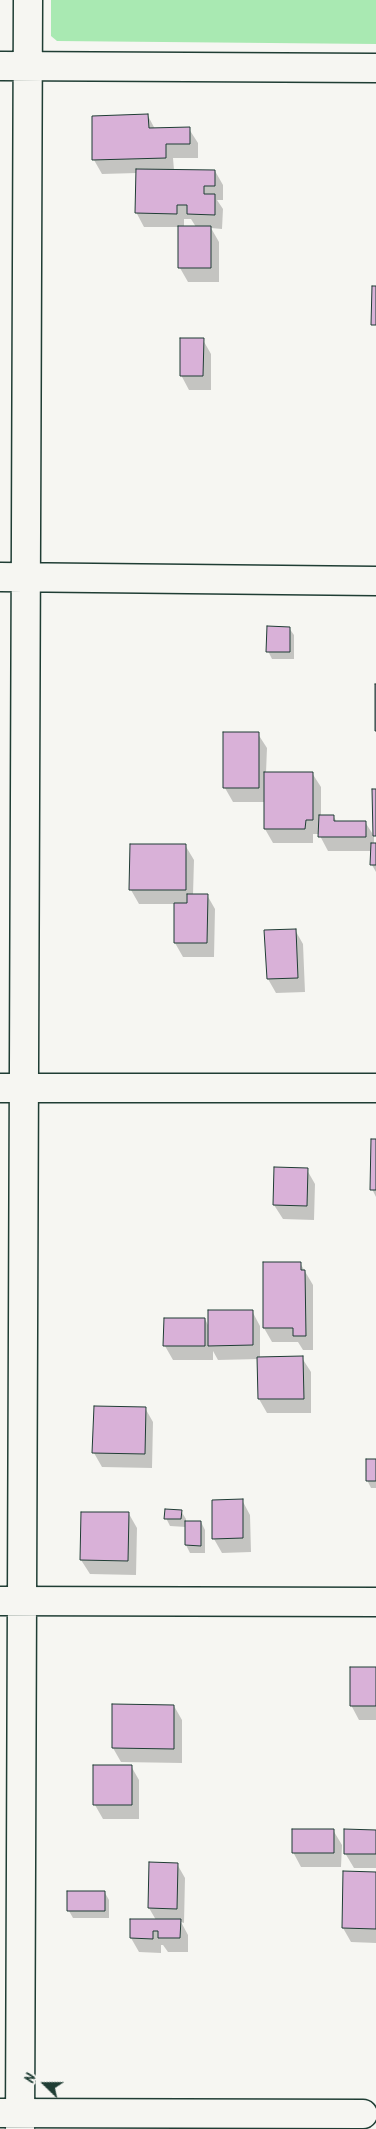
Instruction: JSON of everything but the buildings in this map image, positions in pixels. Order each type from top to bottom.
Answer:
[{"type":"street","points":[[28,0],[28,66],[13,578],[11,1601],[13,2118],[363,2114]]},
{"type":"street","points":[[0,66],[376,68]]},
{"type":"street","points":[[13,578],[376,581]]},
{"type":"street","points":[[12,1088],[376,1088]]},
{"type":"street","points":[[11,1601],[376,1602]]},
{"type":"green space","points":[[51,0],[376,0],[376,44],[57,41],[51,36]]}]
